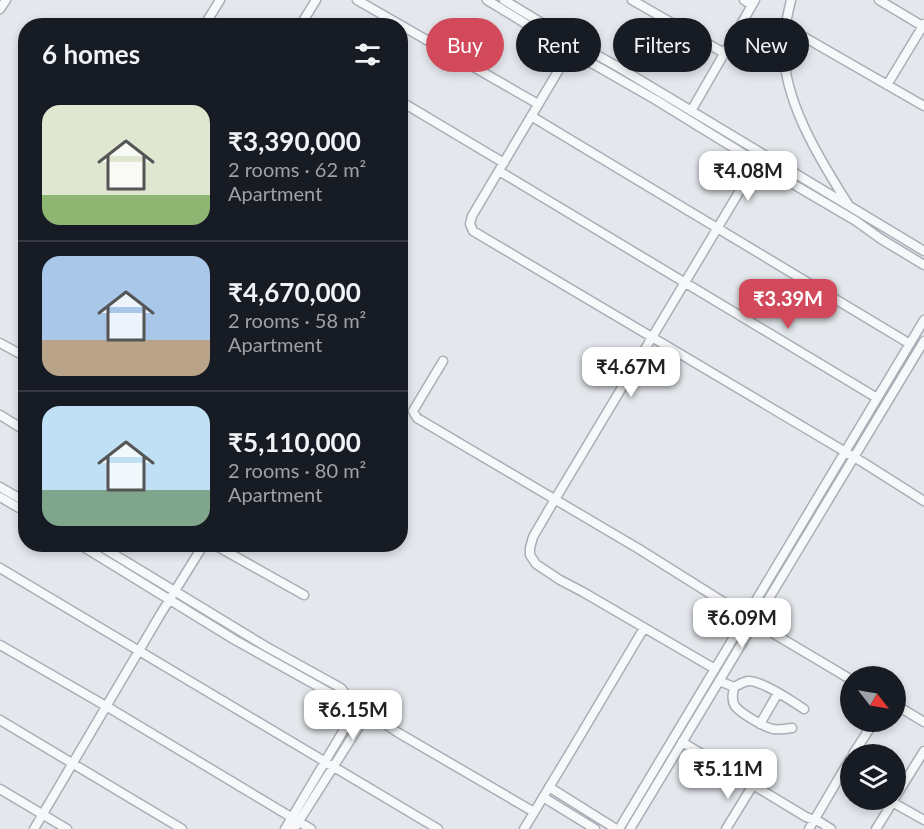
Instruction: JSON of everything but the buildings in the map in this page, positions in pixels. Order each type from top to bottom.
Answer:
[{"type":"street","points":[[0,9],[6,0]]},
{"type":"street","points":[[209,18],[220,0]]},
{"type":"street","points":[[305,18],[316,0]]},
{"type":"street","points":[[357,0],[388,18]]},
{"type":"street","points":[[487,0],[516,18]]},
{"type":"street","points":[[632,0],[724,53],[691,111]]},
{"type":"street","points":[[787,18],[791,0]]},
{"type":"street","points":[[879,0],[924,26],[887,85]]},
{"type":"street","points":[[510,2],[924,251]]},
{"type":"street","points":[[742,18],[750,2]]},
{"type":"street","points":[[408,29],[538,104]]},
{"type":"street","points":[[809,40],[924,106]]},
{"type":"street","points":[[601,69],[856,221],[924,265]]},
{"type":"street","points":[[557,72],[472,216],[470,224],[473,231],[924,501]]},
{"type":"street","points":[[786,72],[793,98],[810,140],[856,221]]},
{"type":"street","points":[[408,106],[504,163]]},
{"type":"street","points":[[531,116],[910,344]]},
{"type":"street","points":[[715,669],[560,580],[536,564],[530,555],[530,548],[533,537],[555,499],[757,162]]},
{"type":"street","points":[[499,171],[877,399]]},
{"type":"street","points":[[549,787],[617,829],[924,320]]},
{"type":"street","points":[[630,829],[924,341]]},
{"type":"street","points":[[0,343],[18,353]]},
{"type":"street","points":[[442,361],[413,411],[417,418],[639,549],[840,673]]},
{"type":"street","points":[[0,415],[18,426]]},
{"type":"street","points":[[0,487],[18,497]]},
{"type":"street","points":[[0,497],[18,507]]},
{"type":"street","points":[[94,552],[341,688],[355,703],[417,744],[534,812]]},
{"type":"street","points":[[109,552],[173,595]]},
{"type":"street","points":[[34,829],[199,552]]},
{"type":"street","points":[[227,552],[304,595]]},
{"type":"street","points":[[0,568],[438,829]]},
{"type":"street","points":[[524,829],[644,628]]},
{"type":"street","points":[[0,645],[107,706],[295,822],[311,829]]},
{"type":"street","points":[[719,681],[734,687],[747,681],[756,683],[804,709]]},
{"type":"street","points":[[734,687],[732,698],[735,707],[760,724],[775,730],[792,728]]},
{"type":"street","points":[[760,724],[778,693]]},
{"type":"street","points":[[329,764],[355,703]]},
{"type":"street","points":[[906,711],[924,722]]},
{"type":"street","points":[[285,829],[295,822],[329,764],[368,712]]},
{"type":"street","points":[[0,720],[182,829]]},
{"type":"street","points":[[682,742],[806,817],[831,829]]},
{"type":"street","points":[[906,780],[924,751]]},
{"type":"street","points":[[809,829],[840,776]]},
{"type":"street","points":[[726,829],[753,785]]},
{"type":"street","points":[[0,789],[67,829]]},
{"type":"street","points":[[543,797],[595,829]]},
{"type":"street","points":[[906,807],[924,820]]},
{"type":"street","points":[[876,829],[887,810]]}]
